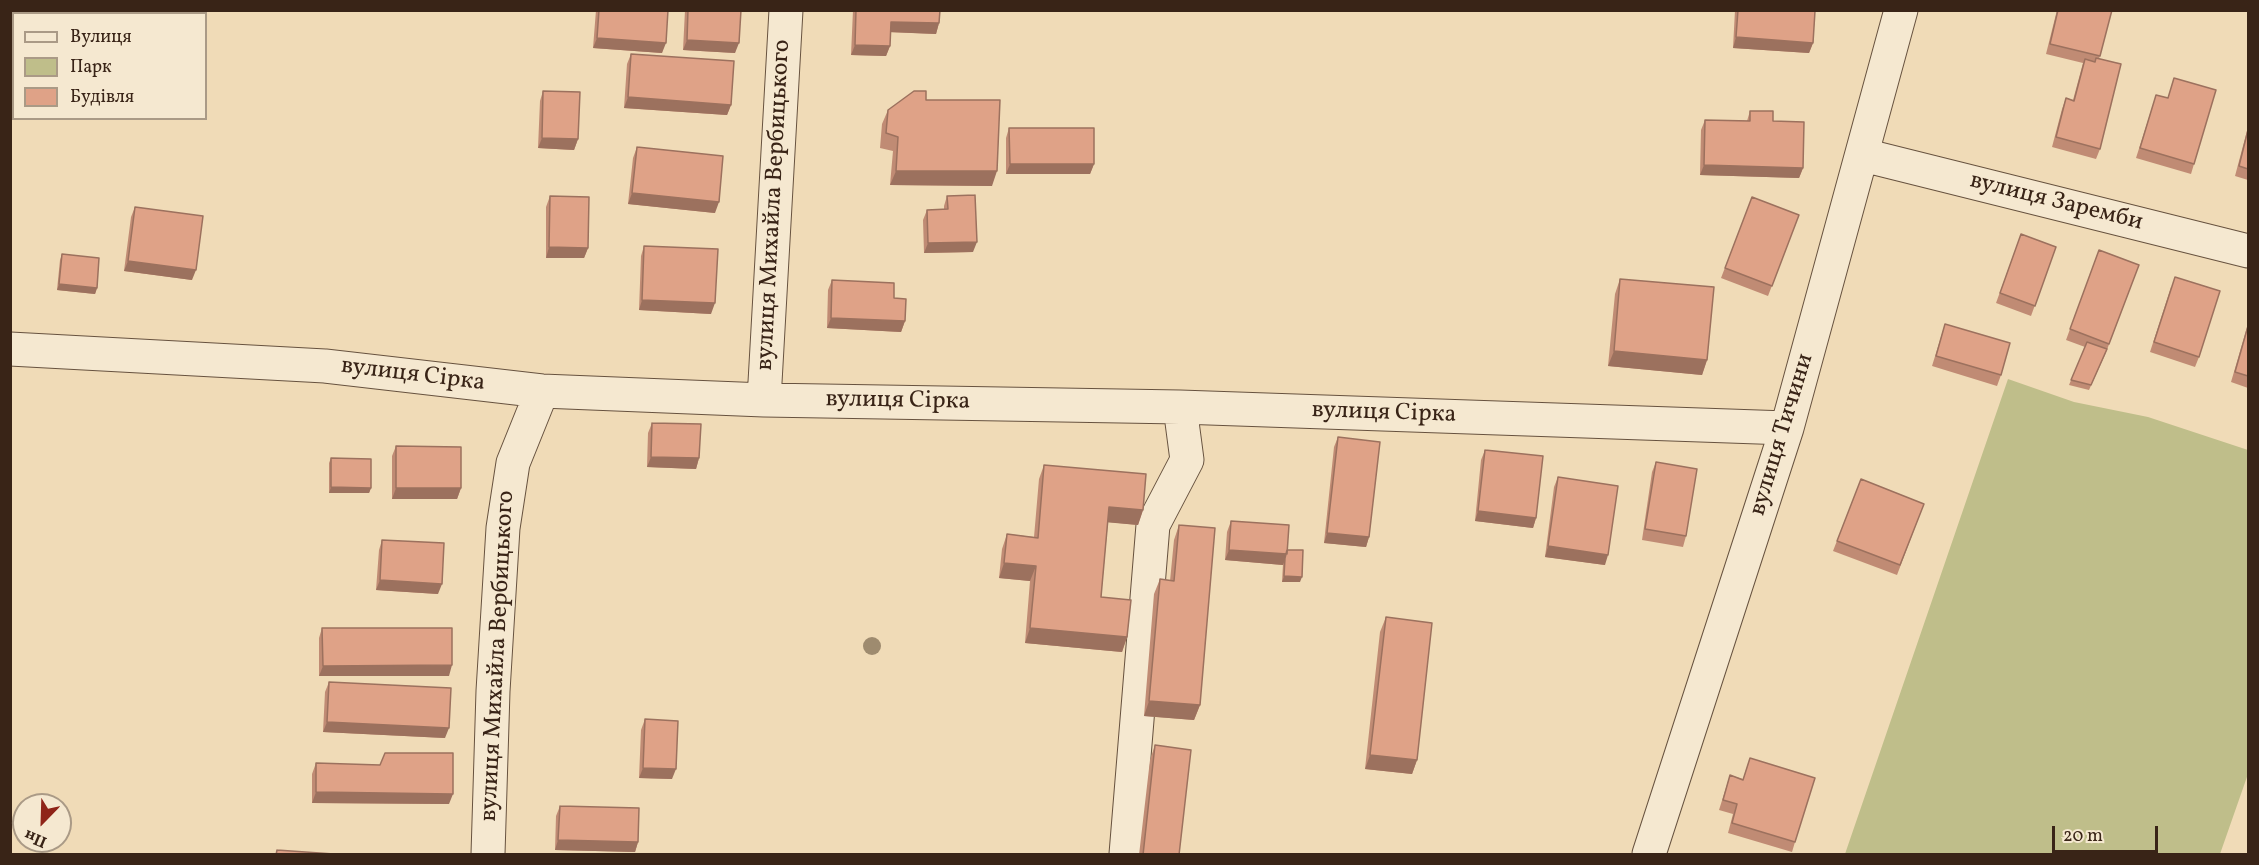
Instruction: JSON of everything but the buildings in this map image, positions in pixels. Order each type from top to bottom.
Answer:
[{"type":"street","name":"вулиця Михайла Вербицького","points":[[764,400],[786,10]]},
{"type":"street","name":"вулиця Тичини","points":[[1649,855],[1787,428],[1901,10]]},
{"type":"street","name":"вулиця Заремби","points":[[1863,155],[2248,251]]},
{"type":"street","name":"вулиця Сірка","points":[[10,349],[325,366],[542,391],[764,400],[1180,407],[1787,428]]},
{"type":"street","name":"вулиця Михайла Вербицького","points":[[488,855],[493,691],[503,528],[513,463],[542,391]]},
{"type":"street","points":[[1126,855],[1154,525],[1187,460],[1180,407]]},
{"type":"green space","points":[[2008,379],[2074,402],[2148,417],[2248,450],[2248,774],[2220,854],[1845,854]]}]
